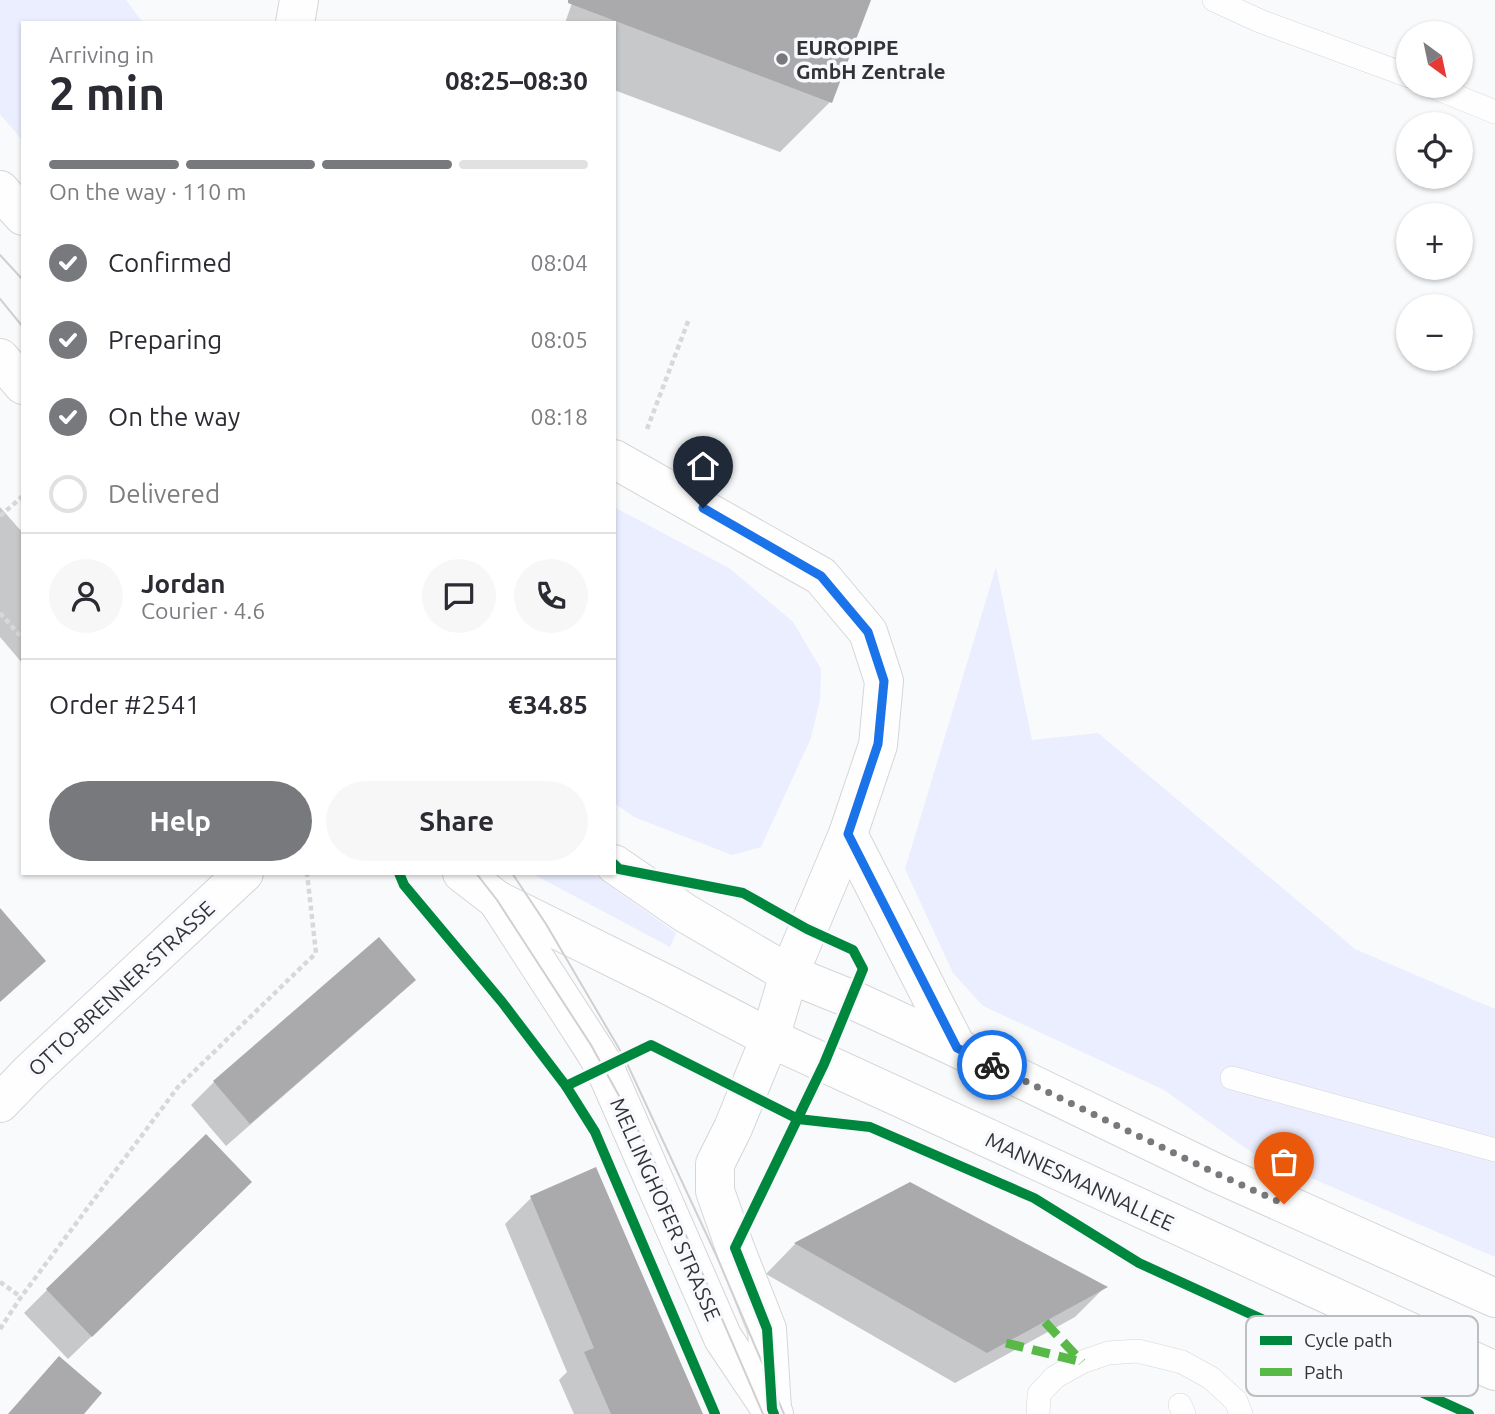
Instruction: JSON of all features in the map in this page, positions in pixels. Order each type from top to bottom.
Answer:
[{"type":"street","points":[[295,21],[299,0]]},
{"type":"street","points":[[0,190],[21,214]]},
{"type":"street","points":[[0,358],[21,383]]},
{"type":"street","name":"MELLINGHOFER STRASSE","points":[[623,463],[821,576],[868,632],[884,681],[878,744],[848,834],[789,974],[770,1038],[715,1164],[715,1191],[767,1329],[773,1412]]},
{"type":"street","points":[[848,834],[957,1048]]},
{"type":"street","points":[[617,867],[685,913],[789,974],[851,999],[1213,1172],[1495,1298]]},
{"type":"street","name":"OTTO-BRENNER-STRASSE","points":[[0,1103],[242,875]]},
{"type":"street","name":"MELLINGHOFER STRASSE","points":[[465,875],[497,900],[668,985]]},
{"type":"street","name":"MELLINGHOFER STRASSE","points":[[497,900],[604,1066],[723,1338],[773,1412]]},
{"type":"street","name":"MANNESMANNALLEE","points":[[668,985],[770,1038],[1375,1316]]},
{"type":"street","name":"MANNESMANNALLEE","points":[[1478,1363],[1495,1371]]},
{"type":"lane","points":[[1214,0],[1260,21],[1396,71]]},
{"type":"lane","points":[[1461,98],[1495,112]]},
{"type":"lane","points":[[1232,1078],[1495,1150]]},
{"type":"lane","points":[[1038,1414],[1039,1394],[1055,1377],[1082,1362],[1108,1353],[1138,1351],[1182,1362],[1211,1378],[1236,1401],[1241,1414]]},
{"type":"path","points":[[623,463],[689,319]]},
{"type":"path","points":[[0,516],[21,498]]},
{"type":"path","points":[[0,613],[21,637]]},
{"type":"path","points":[[0,1329],[178,1087],[316,953],[307,875]]},
{"type":"path","points":[[0,1282],[22,1297]]},
{"type":"shaded area","points":[[0,0],[126,0],[142,21],[21,21],[21,139],[0,114]]},
{"type":"shaded area","points":[[616,508],[729,568],[793,622],[821,669],[820,700],[811,738],[761,847],[732,855],[634,817],[616,804]]},
{"type":"shaded area","points":[[996,567],[1032,740],[1098,733],[1355,949],[1495,1009],[1495,1257],[1251,1152],[1164,1090],[983,1006],[953,973],[905,869]]},
{"type":"shaded area","points":[[535,875],[595,875],[676,933],[670,947]]},
{"type":"building","name":"EUROPIPE GmbH Zentrale","points":[[568,0],[871,0],[832,103],[568,3]]},
{"type":"building","points":[[0,908],[46,961],[0,1002]]},
{"type":"building","points":[[379,937],[416,980],[250,1124],[213,1081]]},
{"type":"building","points":[[206,1134],[252,1182],[92,1337],[46,1289]]},
{"type":"building","points":[[596,1167],[703,1414],[611,1414],[584,1352],[594,1348],[530,1196]]},
{"type":"building","points":[[910,1182],[1108,1287],[987,1353],[794,1243]]},
{"type":"building","points":[[59,1356],[102,1393],[84,1414],[8,1414]]},
{"type":"tram line","points":[[0,255],[21,278]]},
{"type":"tram line","points":[[0,299],[21,325]]},
{"type":"tram line","points":[[478,875],[497,900],[591,1045],[651,1154],[763,1414]]},
{"type":"tram line","points":[[513,875],[546,924],[624,1057],[717,1257],[784,1414]]},
{"type":"marked path","points":[[1045,1322],[1082,1362]]},
{"type":"marked path","points":[[1006,1343],[1082,1362]]},
{"type":"cycle path","points":[[616,866],[619,869],[743,893],[807,929],[853,950],[863,969],[824,1064],[735,1248],[767,1329],[774,1414]]},
{"type":"cycle path","points":[[400,875],[404,885],[502,1002],[566,1086],[595,1132],[715,1414]]},
{"type":"cycle path","points":[[566,1086],[651,1045],[798,1119],[870,1127],[1034,1198],[1139,1263],[1255,1316]]},
{"type":"cycle path","points":[[1430,1396],[1469,1414]]},
{"type":"way so far","points":[[992,1065],[1284,1204]]},
{"type":"place","name":"EUROPIPE GmbH Zentrale","points":[[782,59]]},
{"type":"route","points":[[703,508],[821,576],[868,632],[884,681],[878,744],[848,834],[957,1048],[992,1065]]}]
